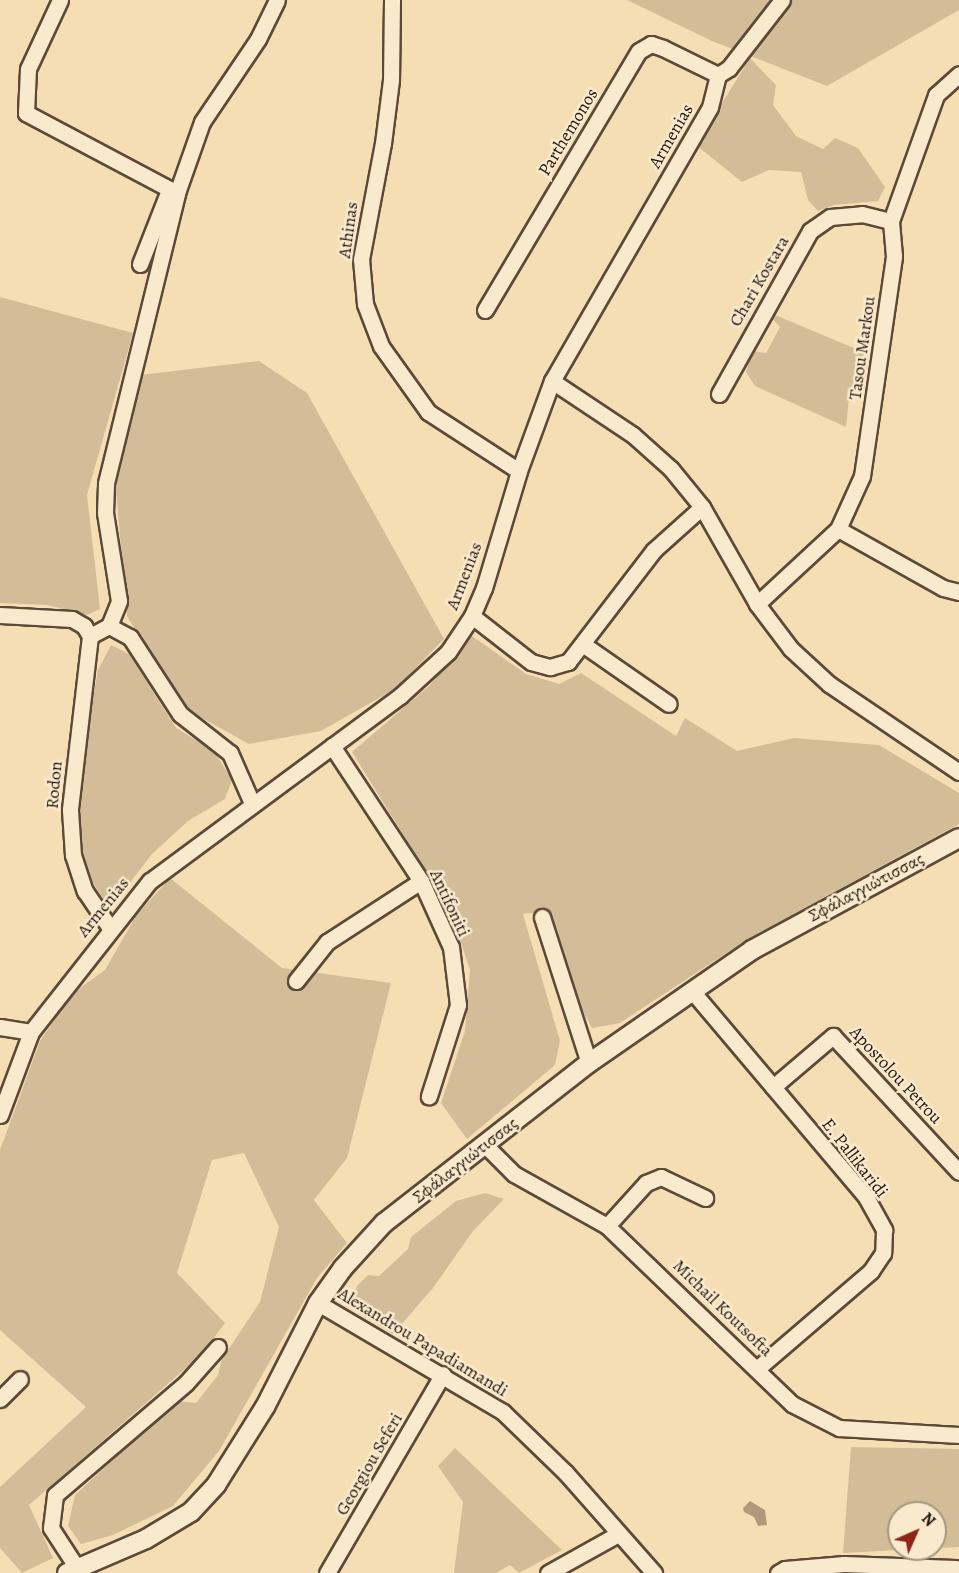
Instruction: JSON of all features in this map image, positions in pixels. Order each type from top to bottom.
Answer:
[{"type":"street","points":[[60,0],[28,69],[26,113],[173,191]]},
{"type":"street","points":[[141,264],[201,122],[258,39],[277,0]]},
{"type":"street","name":"Athinas","points":[[392,0],[391,80],[383,143],[361,259],[366,303],[381,346],[429,412],[456,433],[519,471]]},
{"type":"street","points":[[718,75],[729,68],[782,0]]},
{"type":"street","name":"Parthemonos","points":[[485,310],[639,51],[651,44],[718,75]]},
{"type":"street","name":"Tasou Markou","points":[[758,604],[838,529],[861,476],[869,439],[894,256],[891,221],[936,95],[959,74]]},
{"type":"street","name":"Armenias","points":[[0,1115],[31,1032],[110,928],[150,881],[252,803],[400,696],[440,660],[472,616],[484,588],[519,471],[552,381],[710,107],[718,75]]},
{"type":"street","points":[[0,615],[72,619],[84,626],[90,636],[109,626],[119,601],[105,513],[106,483],[173,191]]},
{"type":"street","name":"Chari Kostara","points":[[719,394],[810,231],[830,217],[862,214],[891,221]]},
{"type":"street","points":[[552,381],[633,435],[671,469],[702,507],[758,604],[791,649],[829,684],[959,772]]},
{"type":"street","points":[[472,616],[531,662],[550,667],[568,662],[584,645],[654,550],[702,507]]},
{"type":"street","points":[[838,529],[943,588],[959,592]]},
{"type":"street","points":[[109,626],[130,637],[180,714],[230,753],[252,803]]},
{"type":"street","name":"Rodon","points":[[90,636],[70,810],[71,829],[73,855],[85,891],[110,928]]},
{"type":"street","points":[[584,645],[669,704]]},
{"type":"street","name":"Antifoniti","points":[[332,746],[421,881],[451,947],[458,1005],[429,1096]]},
{"type":"street","name":"Σφάλαγγιώτισσας","points":[[72,1571],[146,1539],[191,1512],[210,1492],[265,1407],[318,1303],[343,1268],[384,1223],[589,1063],[762,944],[959,838]]},
{"type":"street","points":[[296,981],[327,942],[421,881]]},
{"type":"street","points":[[542,917],[589,1063]]},
{"type":"street","name":"E. Pallikaridi","points":[[692,991],[866,1197],[884,1230],[884,1253],[871,1271],[758,1368]]},
{"type":"street","points":[[0,1027],[31,1032]]},
{"type":"street","name":"Apostolou Petrou","points":[[773,1087],[833,1036],[959,1172]]},
{"type":"street","name":"Michail Koutsofta","points":[[483,1144],[514,1174],[607,1226],[758,1368],[792,1404],[839,1428],[959,1435]]},
{"type":"street","points":[[607,1226],[646,1183],[661,1177],[705,1198]]},
{"type":"street","name":"Alexandrou Papadiamandi","points":[[318,1303],[443,1374],[504,1412],[566,1472],[654,1573]]},
{"type":"street","points":[[72,1571],[51,1528],[55,1495],[186,1383],[218,1347]]},
{"type":"street","name":"Georgiou Seferi","points":[[327,1573],[443,1374]]},
{"type":"street","points":[[0,1399],[20,1378]]},
{"type":"street","points":[[548,1573],[618,1534]]},
{"type":"street","points":[[778,1573],[785,1569],[823,1564],[955,1570]]},
{"type":"shaded area","points":[[627,0],[959,0],[959,10],[827,86],[712,41]]},
{"type":"shaded area","points":[[750,58],[776,85],[773,105],[796,136],[823,149],[835,138],[858,148],[885,187],[878,201],[834,205],[818,211],[808,200],[801,172],[769,170],[742,182],[696,145]]},
{"type":"shaded area","points":[[0,297],[133,333],[87,495],[100,609],[87,615],[47,605],[0,603]]},
{"type":"shaded area","points":[[775,315],[868,354],[865,380],[859,387],[850,388],[846,427],[755,386],[746,372],[753,351],[766,353],[780,327],[773,319]]},
{"type":"shaded area","points":[[259,361],[307,393],[444,639],[395,689],[321,731],[249,744],[202,718],[176,698],[127,616],[115,479],[140,375]]},
{"type":"shaded area","points":[[472,636],[526,674],[559,684],[581,673],[676,736],[685,718],[737,751],[794,738],[879,745],[959,793],[959,824],[749,938],[620,1023],[592,1028],[576,998],[550,911],[523,914],[560,1041],[555,1065],[467,1139],[441,1103],[465,1031],[470,970],[451,912],[352,752],[429,686]]},
{"type":"shaded area","points":[[111,645],[129,654],[176,728],[214,751],[232,780],[225,799],[188,821],[152,854],[122,893],[106,903],[85,870],[80,818],[87,731],[98,670]]},
{"type":"shaded area","points":[[170,878],[282,968],[391,983],[347,1158],[314,1200],[347,1243],[317,1278],[219,1451],[173,1506],[113,1535],[81,1544],[68,1526],[75,1495],[177,1401],[196,1403],[218,1375],[222,1359],[260,1302],[279,1227],[244,1153],[212,1160],[177,1273],[225,1323],[202,1354],[29,1505],[53,1558],[22,1573],[0,1548],[0,1487],[86,1407],[0,1330],[0,1150],[40,1041],[73,993],[105,970],[136,916]]},
{"type":"shaded area","points":[[485,1193],[504,1199],[473,1231],[433,1288],[393,1334],[360,1314],[352,1302],[357,1286],[368,1275],[379,1276],[408,1249],[411,1237],[456,1201]]},
{"type":"shaded area","points":[[851,1447],[959,1449],[959,1547],[947,1548],[947,1501],[887,1501],[887,1551],[843,1553]]},
{"type":"shaded area","points":[[455,1448],[562,1550],[519,1573],[510,1565],[496,1573],[454,1573],[463,1502],[438,1466]]},
{"type":"shaded area","points":[[750,1501],[765,1510],[767,1525],[758,1526],[754,1517],[744,1512],[743,1508]]}]
